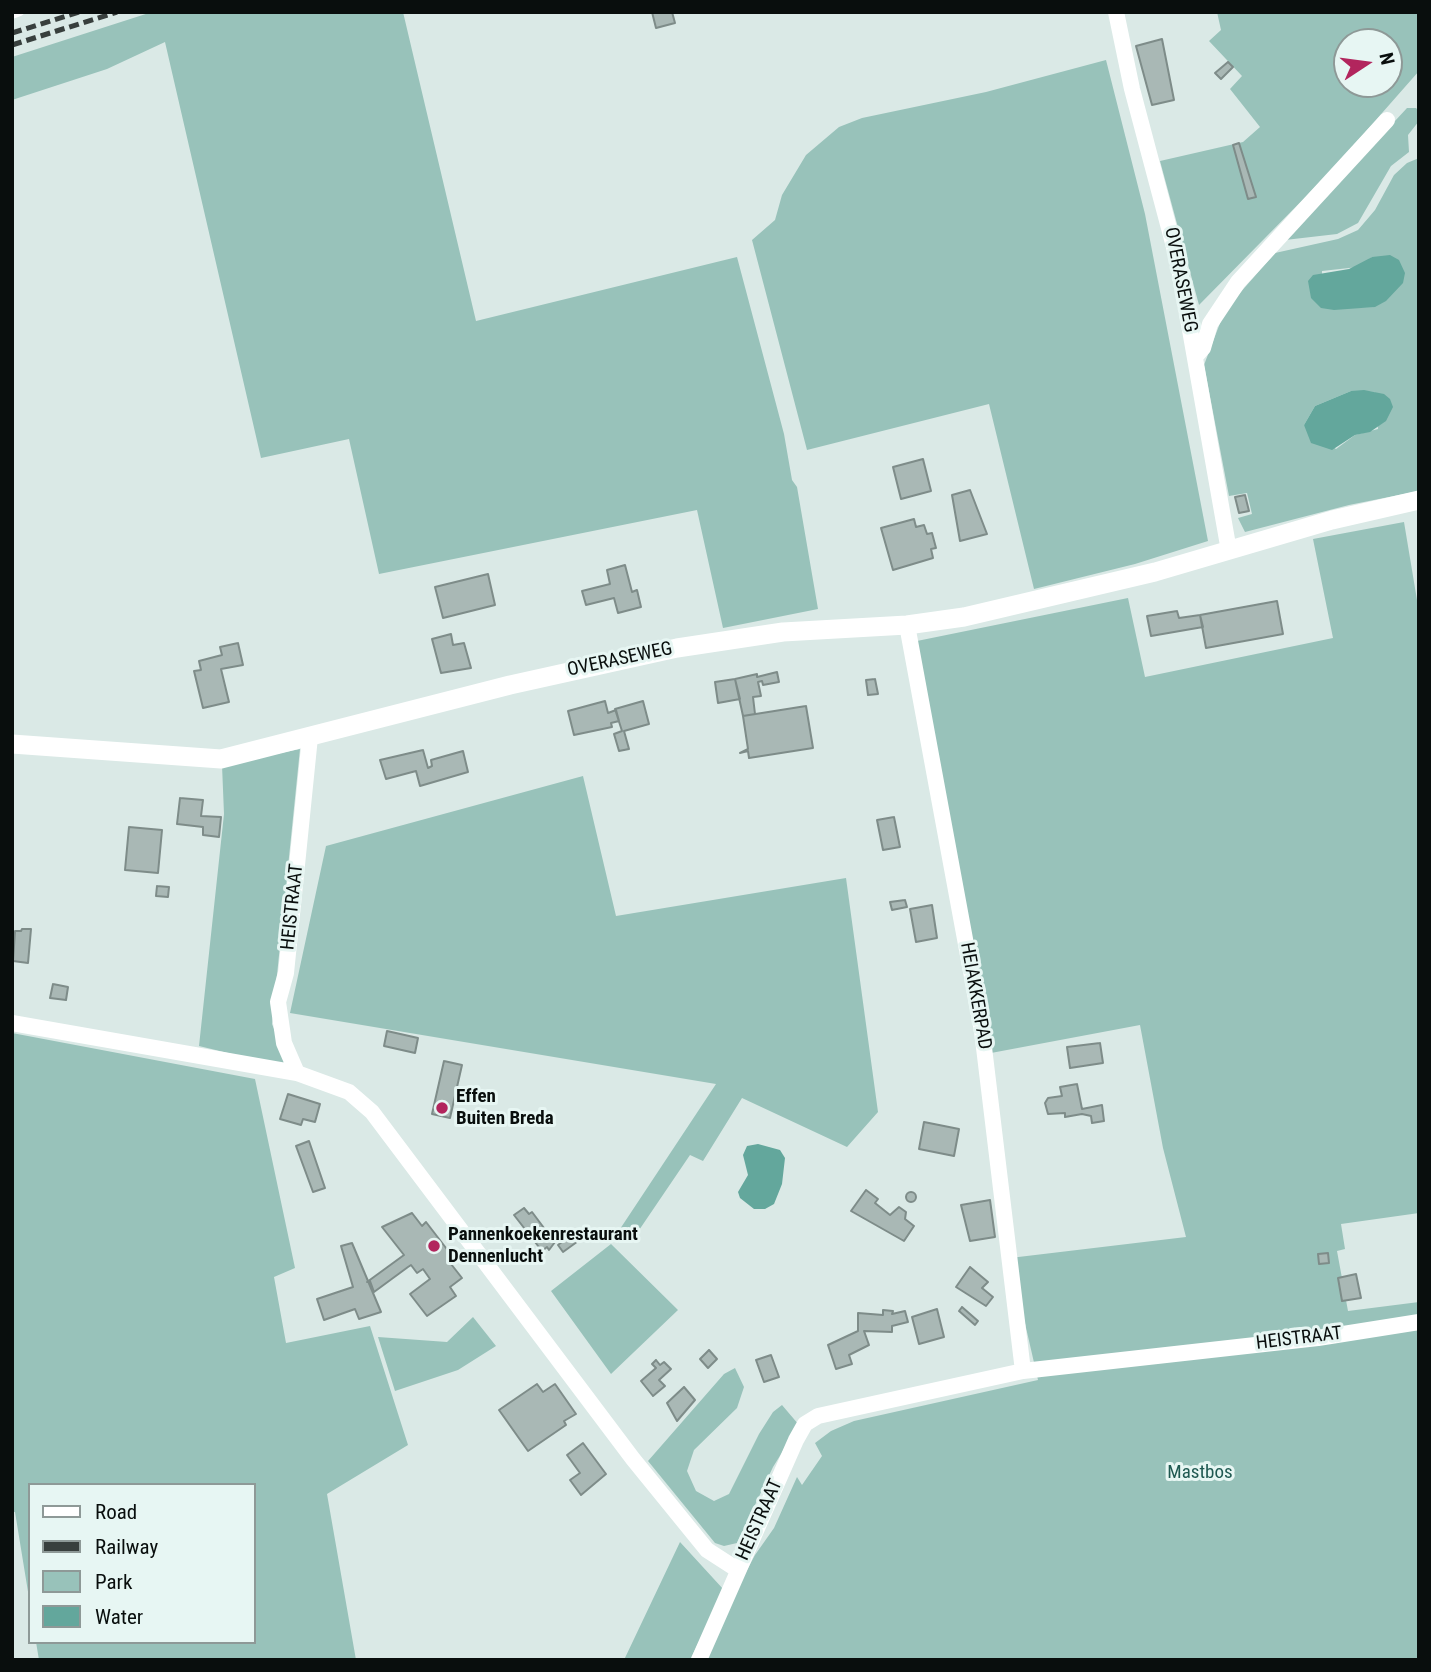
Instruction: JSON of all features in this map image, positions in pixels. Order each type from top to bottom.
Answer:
[{"type":"street","name":"OVERASEWEG","points":[[1116,12],[1132,89],[1165,205],[1229,551]]},
{"type":"street","points":[[1195,357],[1203,348],[1210,324],[1238,282],[1387,120]]},
{"type":"street","name":"OVERASEWEG","points":[[12,744],[221,759],[510,685],[677,648],[816,629],[907,625],[964,617],[1155,572],[1332,520],[1419,500]]},
{"type":"street","name":"HEIAKKERPAD","points":[[907,625],[982,1031],[1023,1371]]},
{"type":"street","name":"HEISTRAAT","points":[[297,1073],[284,1043],[278,1002],[286,973],[310,737]]},
{"type":"street","name":"HEISTRAAT","points":[[12,1023],[297,1073],[349,1092],[372,1112],[633,1459],[707,1550],[738,1570],[805,1424],[818,1416],[1023,1371],[1318,1338],[1419,1322]]},
{"type":"street","points":[[699,1660],[738,1570]]},
{"type":"lane","points":[[12,15],[20,12]]},
{"type":"green space","points":[[152,12],[403,12],[476,321],[737,257],[784,434],[792,480],[797,487],[818,609],[723,628],[697,510],[379,574],[349,439],[261,458],[165,42],[107,69],[12,100],[12,57]]},
{"type":"green space","points":[[1217,12],[1419,12],[1419,71],[1403,89],[1403,28],[1333,28],[1333,98],[1395,98],[1331,171],[1199,305],[1160,161],[1243,142],[1260,127],[1230,89],[1242,76],[1209,41],[1221,30]]},
{"type":"green space","points":[[1106,60],[1145,214],[1208,541],[1135,564],[1034,589],[989,404],[807,450],[752,240],[775,220],[782,195],[806,155],[839,127],[862,118],[986,92]]},
{"type":"green space","points":[[1407,108],[1416,108],[1419,111],[1419,121],[1408,135],[1409,152],[1391,166],[1358,223],[1337,234],[1285,240]]},
{"type":"green space","points":[[1419,158],[1419,491],[1349,505],[1245,532],[1238,518],[1252,514],[1247,493],[1229,496],[1204,365],[1225,310],[1275,253],[1338,239],[1358,230],[1375,210],[1394,175],[1407,163]],"holes":[[[1372,257],[1375,307],[1321,308],[1322,271],[1358,267]],[[1351,391],[1375,392],[1378,429],[1355,435],[1336,449],[1304,425],[1315,406]]]},
{"type":"green space","name":"Mastbos","points":[[1404,522],[1419,612],[1419,1213],[1341,1224],[1345,1249],[1337,1251],[1348,1311],[1419,1302],[1419,1660],[699,1660],[755,1555],[774,1528],[797,1477],[802,1485],[822,1456],[815,1443],[831,1431],[854,1421],[1038,1380],[1010,1258],[1186,1237],[1163,1148],[1140,1025],[991,1053],[912,642],[1128,598],[1145,677],[1333,638],[1313,539]]},
{"type":"green space","points":[[300,749],[272,1024],[290,1068],[199,1046],[224,814],[222,765]]},
{"type":"green space","points":[[583,776],[616,916],[846,878],[878,1112],[847,1147],[742,1098],[703,1161],[690,1155],[633,1239],[620,1229],[716,1084],[290,1013],[326,846]]},
{"type":"green space","points":[[12,1033],[255,1079],[295,1268],[274,1277],[286,1343],[370,1326],[408,1445],[327,1494],[356,1660],[39,1660],[36,1644],[256,1644],[256,1483],[28,1483],[28,1592],[15,1512],[12,1512]]},
{"type":"green space","points":[[611,1244],[678,1310],[611,1374],[551,1291]]},
{"type":"green space","points":[[473,1317],[496,1346],[458,1370],[395,1391],[378,1337],[447,1342]]},
{"type":"green space","points":[[735,1368],[744,1387],[737,1408],[694,1450],[687,1471],[696,1491],[714,1501],[729,1494],[759,1434],[773,1412],[782,1405],[799,1425],[773,1467],[737,1543],[724,1546],[715,1543],[648,1461],[724,1374]]},
{"type":"green space","points":[[680,1542],[724,1590],[690,1660],[624,1660]]},
{"type":"water","points":[[1390,255],[1399,260],[1405,273],[1403,283],[1386,301],[1375,307],[1334,310],[1321,308],[1311,298],[1308,281],[1313,275],[1349,269],[1372,257]]},
{"type":"water","points":[[1364,390],[1384,394],[1390,399],[1393,407],[1386,421],[1370,432],[1355,435],[1332,450],[1311,443],[1304,425],[1315,406],[1351,391]]},
{"type":"water","points":[[758,1144],[780,1150],[785,1158],[782,1184],[774,1204],[765,1209],[754,1209],[740,1198],[738,1192],[748,1175],[743,1155],[747,1146]]},
{"type":"building","points":[[652,12],[672,12],[675,23],[656,28]]},
{"type":"building","points":[[1162,39],[1174,100],[1152,105],[1136,46]]},
{"type":"building","points":[[1228,62],[1233,67],[1221,79],[1215,73]]},
{"type":"building","points":[[1239,143],[1256,197],[1248,199],[1233,145]]},
{"type":"building","points":[[923,459],[931,491],[901,499],[893,467]]},
{"type":"building","points":[[970,490],[987,534],[960,541],[952,495]]},
{"type":"building","points":[[1245,495],[1249,511],[1239,513],[1235,497]]},
{"type":"building","points":[[914,519],[916,527],[924,525],[927,534],[932,533],[936,548],[931,549],[933,558],[893,570],[881,528]]},
{"type":"building","points":[[625,565],[632,592],[637,590],[641,607],[618,613],[614,598],[586,605],[582,591],[610,584],[607,570]]},
{"type":"building","points":[[488,574],[495,605],[443,618],[435,587]]},
{"type":"building","points":[[1277,601],[1283,634],[1206,648],[1200,615]]},
{"type":"building","points":[[1177,611],[1179,618],[1200,615],[1203,627],[1151,636],[1147,616]]},
{"type":"building","points":[[451,634],[453,645],[464,643],[471,668],[441,673],[432,639]]},
{"type":"building","points":[[238,643],[243,665],[221,669],[229,702],[203,708],[194,671],[201,670],[199,661],[222,655],[220,647]]},
{"type":"building","points":[[777,672],[779,682],[763,685],[762,681],[758,682],[761,696],[753,697],[755,714],[743,716],[735,679]]},
{"type":"building","points":[[735,679],[740,699],[718,703],[715,682]]},
{"type":"building","points":[[875,679],[878,694],[868,695],[866,680]]},
{"type":"building","points":[[605,701],[608,713],[616,710],[619,721],[611,723],[612,727],[574,735],[568,711]]},
{"type":"building","points":[[643,701],[649,724],[624,731],[629,749],[619,751],[614,734],[622,731],[615,709]]},
{"type":"building","points":[[806,706],[813,748],[749,758],[748,751],[740,753],[748,749],[743,716]]},
{"type":"building","points":[[423,750],[428,768],[432,766],[431,760],[463,751],[468,772],[420,786],[416,771],[386,779],[380,760]]},
{"type":"building","points":[[180,798],[203,800],[201,816],[221,817],[219,837],[203,835],[203,827],[177,824]]},
{"type":"building","points":[[894,817],[900,847],[883,850],[877,820]]},
{"type":"building","points":[[129,827],[162,830],[158,873],[125,870]]},
{"type":"building","points":[[157,886],[169,887],[168,897],[156,896]]},
{"type":"building","points":[[905,900],[907,907],[892,910],[890,902]]},
{"type":"building","points":[[932,905],[937,938],[916,942],[910,909]]},
{"type":"building","points":[[31,929],[28,963],[13,961],[15,931]]},
{"type":"building","points":[[53,984],[68,987],[66,1000],[50,998]]},
{"type":"building","points":[[387,1031],[418,1038],[415,1053],[384,1046]]},
{"type":"building","points":[[1100,1043],[1103,1063],[1070,1068],[1067,1047]]},
{"type":"building","points":[[444,1061],[462,1065],[450,1118],[432,1114]]},
{"type":"building","points":[[1077,1084],[1082,1109],[1102,1105],[1104,1121],[1092,1123],[1091,1116],[1082,1114],[1065,1117],[1065,1113],[1048,1114],[1045,1103],[1048,1098],[1062,1096],[1060,1087]]},
{"type":"building","points":[[288,1094],[320,1104],[315,1122],[303,1119],[301,1125],[280,1119]]},
{"type":"building","points":[[924,1122],[959,1129],[954,1156],[919,1149]]},
{"type":"building","points":[[309,1141],[325,1188],[313,1192],[296,1146]]},
{"type":"building","points":[[866,1190],[878,1199],[875,1203],[890,1215],[899,1207],[906,1212],[905,1219],[914,1226],[904,1241],[851,1211]]},
{"type":"building","points":[[911,1192],[915,1193],[915,1201],[911,1202],[907,1201],[906,1197],[907,1193]]},
{"type":"building","points":[[990,1200],[995,1237],[970,1241],[961,1205]]},
{"type":"building","points":[[524,1208],[529,1214],[532,1212],[550,1236],[554,1233],[558,1238],[549,1250],[547,1247],[542,1251],[514,1215]]},
{"type":"building","points":[[412,1213],[422,1226],[426,1222],[456,1261],[451,1264],[462,1278],[450,1287],[456,1296],[427,1316],[410,1294],[430,1279],[423,1269],[417,1273],[411,1265],[374,1292],[370,1281],[367,1282],[404,1255],[382,1227]]},
{"type":"building","points":[[576,1231],[581,1239],[563,1252],[558,1245]]},
{"type":"building","points":[[352,1243],[381,1312],[359,1319],[355,1309],[324,1320],[317,1299],[353,1287],[341,1246]]},
{"type":"building","points":[[1328,1253],[1329,1263],[1319,1264],[1318,1254]]},
{"type":"building","points":[[970,1267],[988,1282],[982,1288],[993,1297],[986,1306],[956,1287]]},
{"type":"building","points":[[1356,1274],[1361,1298],[1342,1301],[1338,1278]]},
{"type":"building","points":[[962,1307],[978,1321],[975,1325],[959,1311]]},
{"type":"building","points":[[937,1309],[944,1337],[919,1344],[912,1317]]},
{"type":"building","points":[[883,1310],[893,1311],[892,1314],[905,1311],[908,1322],[892,1326],[892,1332],[864,1331],[869,1345],[849,1355],[852,1364],[836,1369],[828,1345],[858,1331],[858,1313],[883,1315]]},
{"type":"building","points":[[709,1350],[717,1359],[708,1368],[700,1359]]},
{"type":"building","points":[[771,1355],[779,1377],[764,1382],[756,1360]]},
{"type":"building","points":[[656,1360],[660,1365],[664,1362],[671,1369],[659,1380],[665,1386],[653,1396],[641,1381],[656,1368],[652,1364]]},
{"type":"building","points":[[537,1384],[543,1392],[555,1384],[576,1414],[564,1421],[566,1425],[528,1451],[499,1410]]},
{"type":"building","points":[[684,1387],[695,1400],[677,1421],[667,1403]]},
{"type":"building","points":[[583,1443],[606,1474],[581,1495],[570,1480],[580,1473],[567,1455]]},
{"type":"railway","points":[[12,33],[79,12]]},
{"type":"railway","points":[[12,45],[117,12]]},
{"type":"place","name":"Effen Buiten Breda","points":[[442,1108]]},
{"type":"place","name":"Pannenkoekenrestaurant Dennenlucht","points":[[434,1246]]}]
